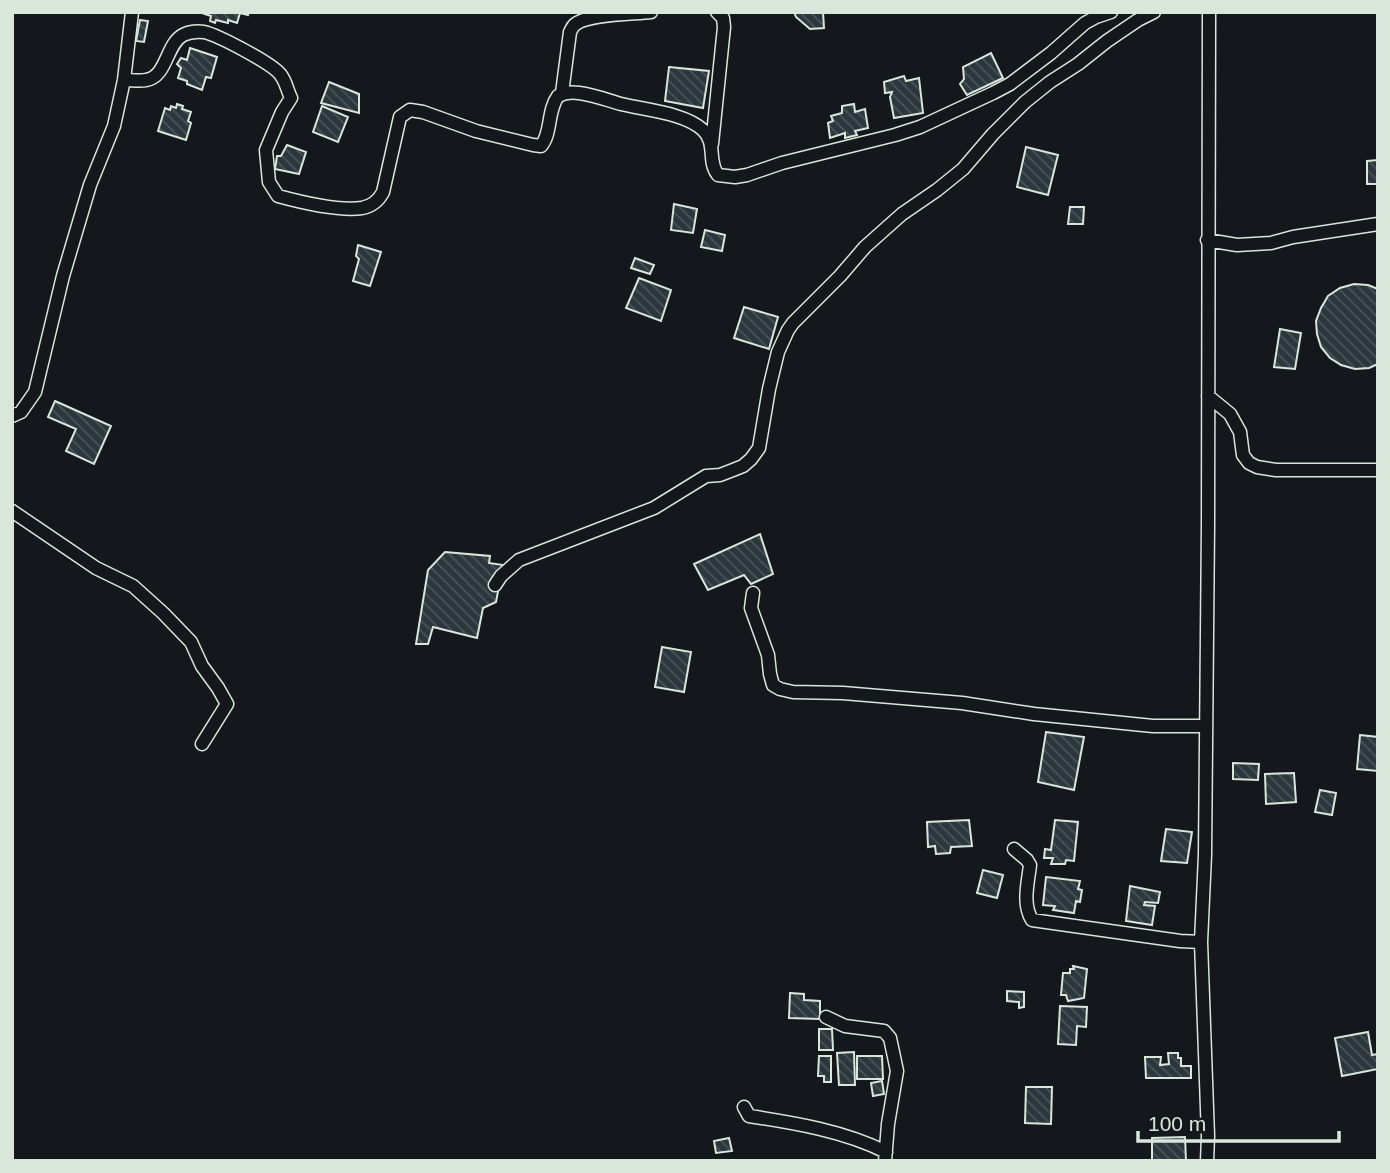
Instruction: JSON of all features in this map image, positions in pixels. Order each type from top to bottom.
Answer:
[{"type":"street","points":[[12,416],[21,412],[35,392],[63,276],[90,185],[114,126],[124,80],[132,12]]},
{"type":"street","points":[[124,80],[147,80],[159,73],[174,42],[191,31],[222,38],[278,71],[286,82],[291,98],[266,150],[269,182],[278,196],[314,205],[364,208],[379,200],[386,181],[400,117],[405,112],[417,111],[477,131],[541,145],[546,139],[552,106],[562,93],[570,32],[574,25],[603,16],[651,12]]},
{"type":"street","points":[[716,12],[723,18],[724,27],[712,144],[714,170],[718,175],[735,177],[895,135],[943,117],[1001,89],[1051,53],[1085,23],[1111,12]]},
{"type":"street","points":[[495,585],[519,560],[654,508],[706,476],[720,475],[743,466],[759,448],[778,352],[793,323],[865,247],[902,214],[963,169],[993,134],[1026,102],[1107,41],[1154,12]]},
{"type":"street","points":[[1207,1161],[1201,942],[1205,855],[1209,12]]},
{"type":"street","points":[[562,93],[590,95],[682,119],[699,127],[712,144]]},
{"type":"street","points":[[1207,240],[1237,245],[1271,243],[1378,224]]},
{"type":"street","points":[[1208,397],[1230,414],[1240,432],[1243,455],[1249,463],[1257,467],[1276,470],[1378,470]]},
{"type":"street","points":[[12,510],[96,568],[133,586],[191,642],[202,666],[227,704],[202,744]]},
{"type":"street","points":[[753,593],[751,608],[768,655],[773,685],[780,689],[949,702],[1153,726],[1206,726]]},
{"type":"street","points":[[1013,849],[1030,865],[1027,905],[1032,920],[1201,942]]},
{"type":"street","points":[[826,1017],[845,1026],[884,1031],[890,1038],[897,1071],[885,1156]]},
{"type":"street","points":[[744,1107],[749,1116],[831,1132],[870,1144],[885,1156]]},
{"type":"building","points":[[199,12],[249,12],[248,15],[240,13],[237,23],[216,20],[215,23],[210,21],[211,16]]},
{"type":"building","points":[[794,12],[823,12],[824,28],[810,29]]},
{"type":"building","points":[[140,20],[148,21],[144,42],[136,41]]},
{"type":"building","points":[[190,48],[217,57],[211,78],[206,77],[202,90],[178,78],[181,68],[177,64],[181,58],[187,60]]},
{"type":"building","points":[[991,53],[1003,78],[967,95],[960,84],[964,79],[963,67]]},
{"type":"building","points":[[669,67],[709,71],[703,108],[665,101]]},
{"type":"building","points":[[904,76],[906,81],[919,78],[923,113],[894,118],[890,97],[892,92],[885,93],[884,82]]},
{"type":"building","points":[[329,82],[359,94],[359,113],[321,103]]},
{"type":"building","points":[[177,104],[191,112],[186,140],[158,131],[165,108],[176,108]]},
{"type":"building","points":[[854,104],[855,112],[865,109],[868,128],[855,131],[857,135],[845,138],[845,133],[830,138],[828,123],[833,121],[831,116],[842,113],[842,106]]},
{"type":"building","points":[[322,106],[348,117],[338,142],[313,132]]},
{"type":"building","points":[[287,145],[306,152],[299,174],[275,169],[277,156],[281,156]]},
{"type":"building","points":[[1026,147],[1058,155],[1048,195],[1017,187]]},
{"type":"building","points":[[1378,160],[1378,184],[1367,184],[1367,161]]},
{"type":"building","points":[[674,204],[697,209],[693,233],[671,230]]},
{"type":"building","points":[[1070,207],[1084,207],[1083,224],[1068,224]]},
{"type":"building","points":[[705,230],[725,235],[722,251],[701,247]]},
{"type":"building","points":[[358,245],[381,252],[370,286],[353,281],[359,259],[356,256]]},
{"type":"building","points":[[635,258],[654,265],[650,274],[631,268]]},
{"type":"building","points":[[639,278],[671,290],[661,321],[626,308]]},
{"type":"building","points":[[1354,284],[1378,289],[1378,364],[1369,368],[1355,369],[1330,358],[1321,347],[1317,334],[1316,321],[1328,296],[1340,288]]},
{"type":"building","points":[[744,307],[778,317],[769,349],[734,338]]},
{"type":"building","points":[[1280,329],[1301,333],[1295,369],[1274,367]]},
{"type":"building","points":[[55,401],[111,426],[94,464],[66,451],[76,429],[48,417]]},
{"type":"building","points":[[760,534],[773,574],[751,584],[744,575],[708,590],[694,564]]},
{"type":"building","points":[[445,552],[490,556],[489,563],[503,565],[496,602],[483,608],[477,638],[433,627],[428,644],[416,644],[428,570]]},
{"type":"building","points":[[662,647],[691,652],[684,692],[655,687]]},
{"type":"building","points":[[1046,732],[1084,737],[1074,790],[1038,782]]},
{"type":"building","points":[[1360,735],[1378,737],[1378,771],[1357,769]]},
{"type":"building","points":[[1233,763],[1259,764],[1258,780],[1233,779]]},
{"type":"building","points":[[1294,773],[1296,802],[1266,804],[1265,774]]},
{"type":"building","points":[[1320,790],[1336,793],[1332,815],[1315,812]]},
{"type":"building","points":[[969,820],[972,846],[951,847],[950,853],[936,854],[935,846],[928,847],[927,822]]},
{"type":"building","points":[[1055,820],[1078,822],[1074,861],[1051,864],[1053,858],[1044,858],[1045,849],[1051,850]]},
{"type":"building","points":[[1166,829],[1192,832],[1187,863],[1161,861]]},
{"type":"building","points":[[983,870],[1003,875],[997,898],[977,893]]},
{"type":"building","points":[[1046,877],[1080,881],[1080,902],[1076,901],[1074,913],[1053,910],[1055,906],[1043,905]]},
{"type":"building","points":[[1130,886],[1160,892],[1158,903],[1145,902],[1144,905],[1155,906],[1152,925],[1126,921]]},
{"type":"building","points":[[1073,966],[1087,969],[1084,998],[1068,1001],[1066,995],[1061,995],[1063,973],[1070,973],[1070,969],[1074,969]]},
{"type":"building","points":[[1007,991],[1024,992],[1024,1007],[1019,1008],[1019,1002],[1007,1001]]},
{"type":"building","points":[[790,993],[804,994],[804,1000],[820,1001],[820,1019],[789,1018]]},
{"type":"building","points":[[1060,1006],[1087,1007],[1086,1027],[1077,1026],[1076,1045],[1058,1044]]},
{"type":"building","points":[[819,1029],[832,1029],[833,1050],[819,1050]]},
{"type":"building","points":[[1368,1032],[1372,1055],[1378,1054],[1378,1069],[1342,1076],[1335,1038]]},
{"type":"building","points":[[854,1052],[855,1085],[839,1085],[837,1053]]},
{"type":"building","points":[[1168,1053],[1178,1053],[1181,1066],[1191,1066],[1191,1078],[1146,1078],[1145,1057],[1161,1057],[1160,1065],[1169,1064]]},
{"type":"building","points":[[819,1056],[831,1056],[831,1082],[824,1082],[824,1076],[818,1076]]},
{"type":"building","points":[[857,1056],[882,1056],[883,1079],[857,1079]]},
{"type":"building","points":[[882,1081],[884,1094],[873,1096],[871,1083]]},
{"type":"building","points":[[1026,1087],[1052,1087],[1051,1124],[1025,1123]]},
{"type":"building","points":[[1185,1137],[1186,1161],[1152,1161],[1152,1138]]},
{"type":"building","points":[[729,1138],[732,1151],[716,1153],[714,1141]]}]
